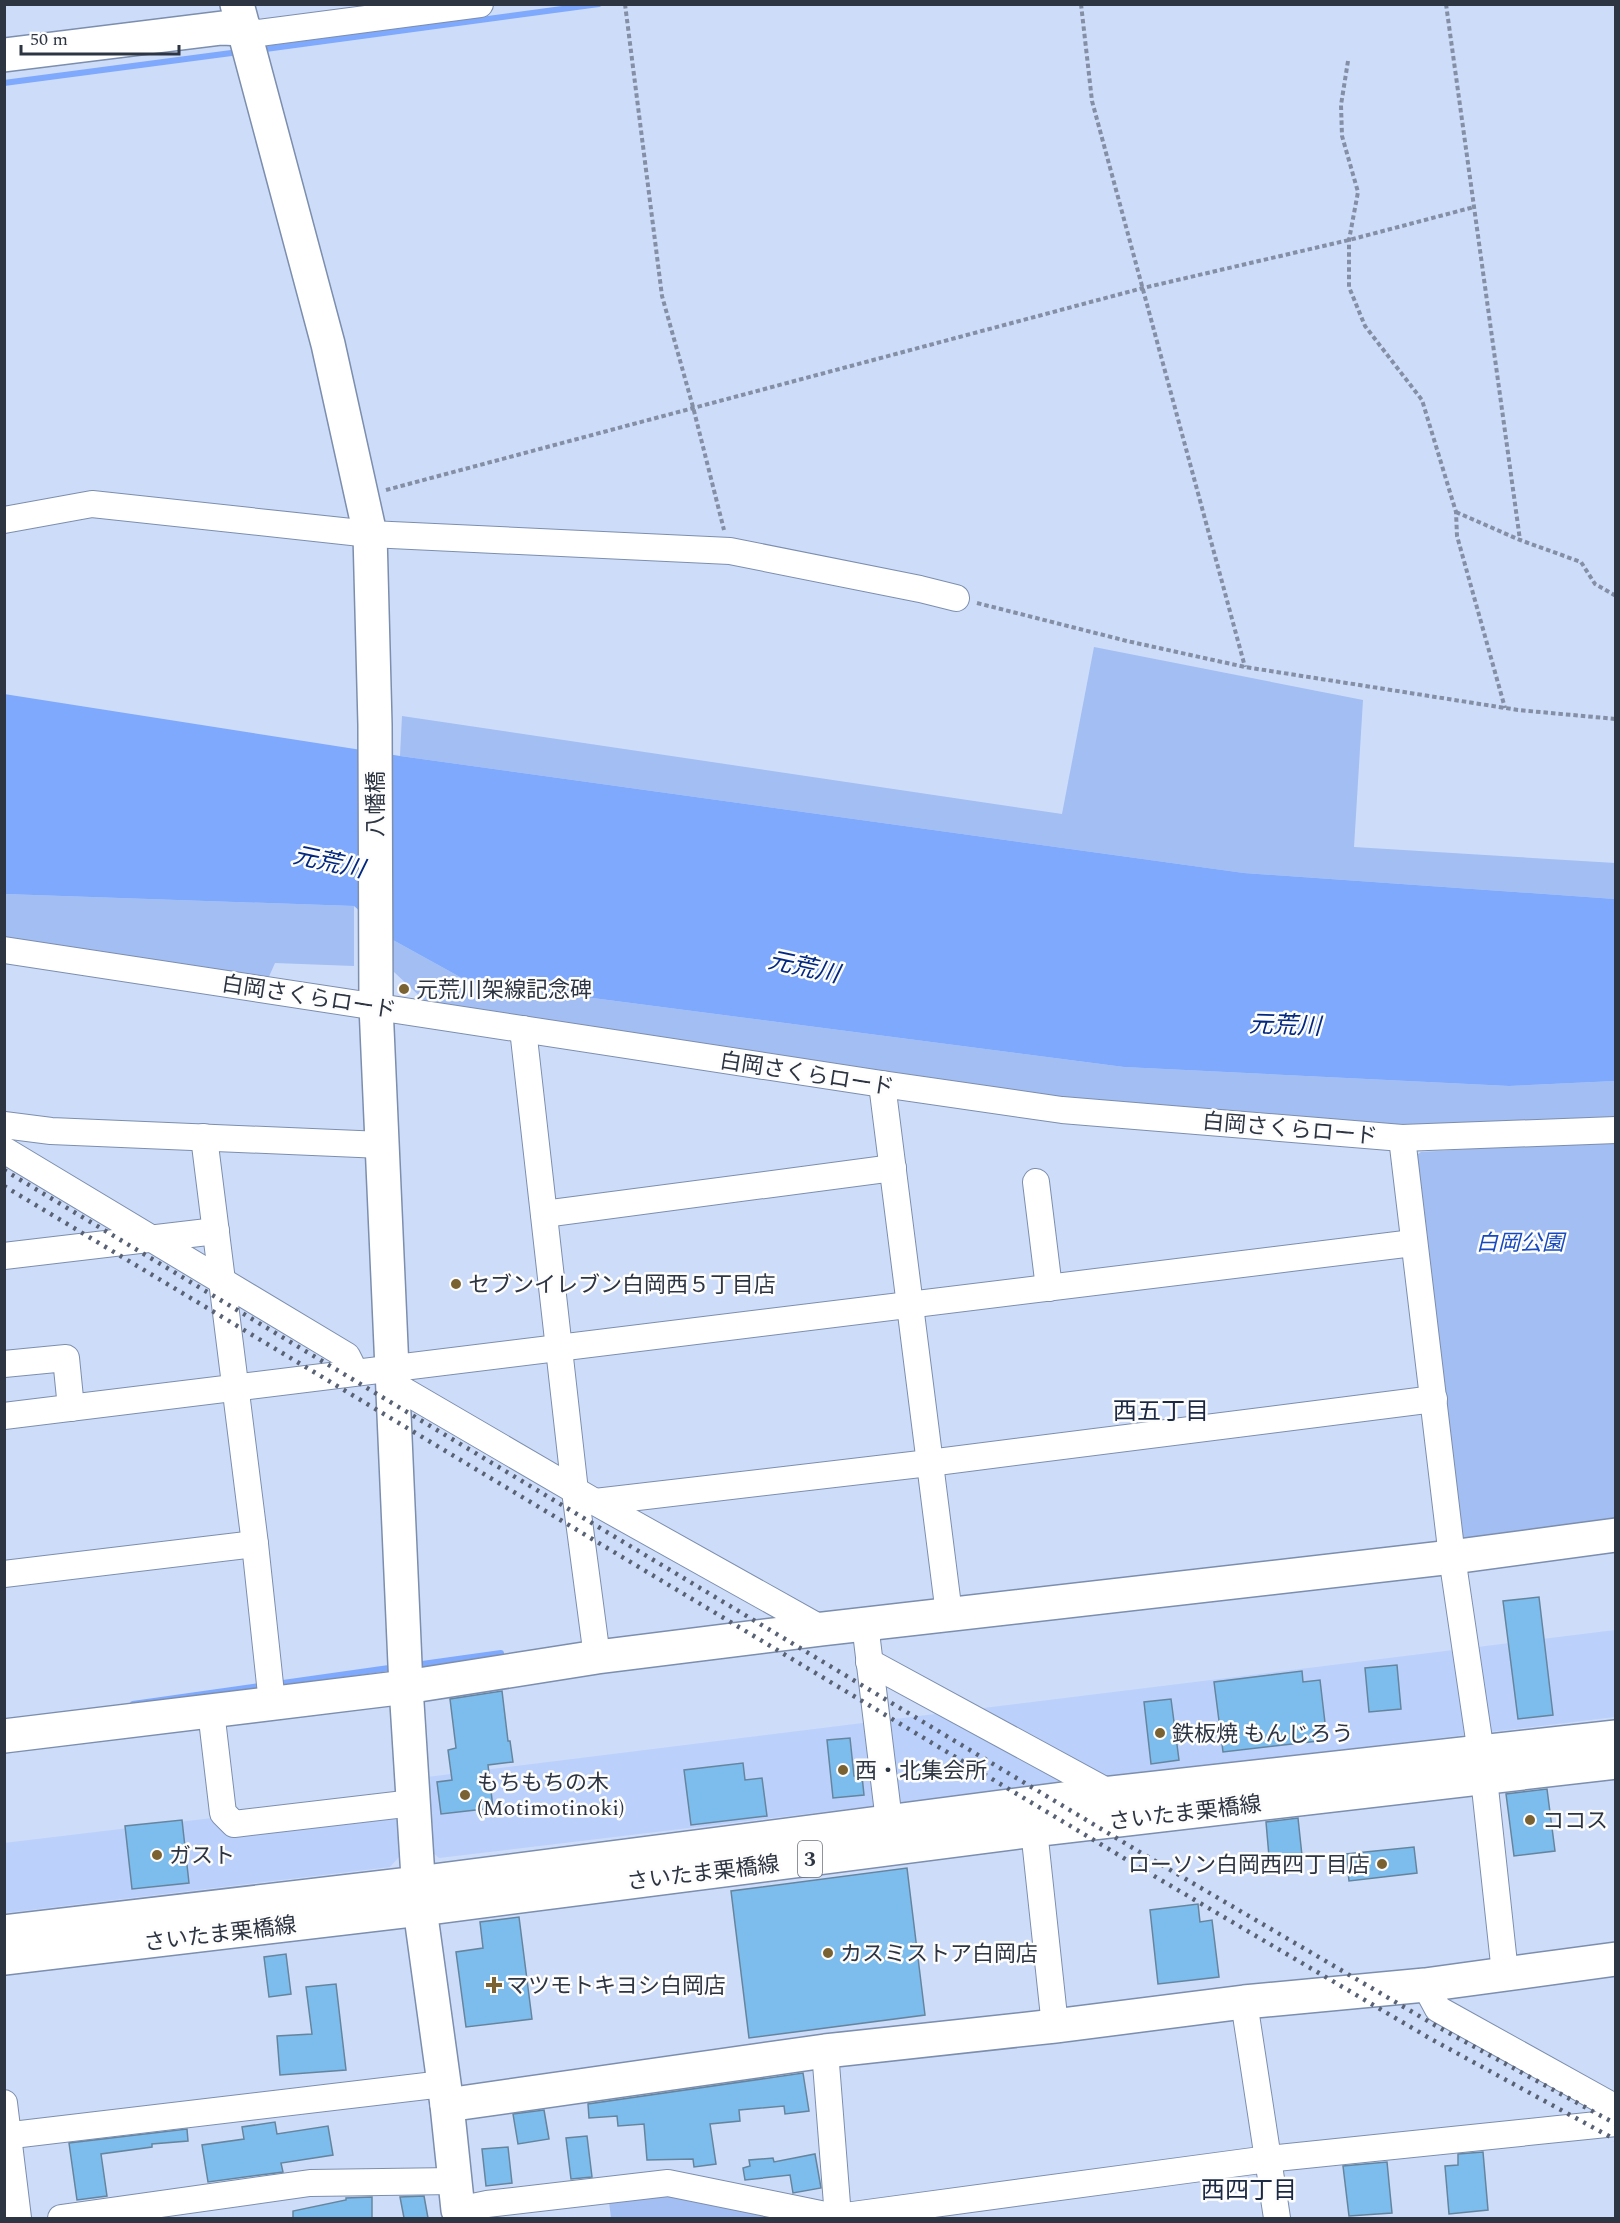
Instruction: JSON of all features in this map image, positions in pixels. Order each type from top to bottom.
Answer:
[{"type":"street","points":[[4,55],[222,28],[240,17],[259,33],[480,4]]},
{"type":"street","name":"八幡橋","points":[[240,17],[328,344],[370,534],[375,726],[376,1006],[406,1687],[420,1896],[457,2203]]},
{"type":"street","points":[[4,520],[92,504],[370,534],[729,551],[956,598]]},
{"type":"street","name":"白岡さくらロード","points":[[4,950],[1062,1110],[1402,1138],[1616,1130]]},
{"type":"street","points":[[523,1029],[559,1349],[585,1497],[597,1657]]},
{"type":"street","points":[[882,1084],[949,1614]]},
{"type":"street","points":[[4,1125],[51,1131],[382,1145]]},
{"type":"street","points":[[204,1137],[255,1544],[272,1704]]},
{"type":"street","points":[[1402,1138],[1452,1557],[1482,1766],[1505,1973]]},
{"type":"street","points":[[4,1149],[346,1356],[352,1373]]},
{"type":"street","points":[[544,1214],[893,1168]]},
{"type":"street","points":[[1036,1182],[1049,1288]]},
{"type":"street","points":[[4,1256],[216,1231]]},
{"type":"street","points":[[4,1416],[352,1373],[393,1380],[559,1349],[1413,1243]]},
{"type":"street","points":[[4,1364],[66,1358],[71,1408]]},
{"type":"street","points":[[393,1380],[403,1390],[585,1497],[822,1629]]},
{"type":"street","points":[[585,1497],[929,1463],[1434,1399]]},
{"type":"street","points":[[4,1736],[406,1687],[597,1657],[949,1614],[1452,1557],[1616,1535]]},
{"type":"street","points":[[4,1574],[255,1544]]},
{"type":"street","points":[[865,1624],[889,1821]]},
{"type":"street","points":[[870,1662],[1110,1793]]},
{"type":"street","points":[[211,1711],[223,1813],[234,1824],[413,1803]]},
{"type":"street","name":"さいたま栗橋線","points":[[4,1932],[420,1896],[1034,1830],[1482,1766],[1616,1737]]},
{"type":"street","name":"さいたま栗橋線","points":[[4,1958],[420,1896],[889,1821],[1110,1793],[1482,1766],[1616,1762]]},
{"type":"street","points":[[1034,1830],[1056,2026]]},
{"type":"street","points":[[7,2136],[445,2094],[1056,2026],[1244,2002],[1425,1985],[1616,1959]]},
{"type":"street","points":[[1425,1985],[1438,2009],[1616,2108]]},
{"type":"street","points":[[1244,2002],[1277,2218]]},
{"type":"street","points":[[825,2051],[839,2218]]},
{"type":"street","points":[[4,2103],[18,2218]]},
{"type":"street","points":[[61,2218],[157,2211],[310,2183],[457,2203],[487,2204],[668,2183],[839,2218],[1268,2159],[1616,2123]]},
{"type":"path","points":[[625,4],[662,296],[729,551]]},
{"type":"path","points":[[1081,4],[1092,101],[1245,668]]},
{"type":"path","points":[[1446,4],[1520,540]]},
{"type":"path","points":[[1348,61],[1341,105],[1342,136],[1358,192],[1349,240],[1349,287],[1365,326],[1422,400],[1456,512],[1456,536],[1505,708]]},
{"type":"path","points":[[361,497],[1143,288],[1349,240],[1474,207]]},
{"type":"path","points":[[1456,512],[1520,540],[1581,562],[1595,584],[1616,596]]},
{"type":"path","points":[[956,598],[1245,668],[1505,708],[1616,719]]},
{"type":"shaded area","points":[[1615,1630],[1615,1717],[439,1858],[431,1851],[427,1777]]},
{"type":"shaded area","points":[[396,1796],[399,1857],[390,1867],[5,1913],[4,1843]]},
{"type":"green space","points":[[1094,647],[1363,700],[1354,847],[1615,863],[1615,899],[1244,873],[400,756],[402,716],[1062,814]]},
{"type":"green space","points":[[5,894],[354,906],[354,966],[275,963],[267,981],[5,943]]},
{"type":"green space","points":[[393,940],[469,982],[1124,1067],[1509,1086],[1615,1081],[1615,1118],[1387,1126],[1109,1104],[427,1003],[394,972]]},
{"type":"green space","name":"白岡公園","points":[[1615,1140],[1615,1521],[1458,1539],[1414,1157],[1421,1152]]},
{"type":"green space","points":[[669,2192],[791,2218],[611,2218],[609,2202]]},
{"type":"water","name":"元荒川","points":[[4,694],[400,756],[1244,873],[1615,899],[1615,1081],[1509,1086],[1124,1067],[469,982],[393,940],[354,906],[5,894]]},
{"type":"building","points":[[1539,1597],[1553,1715],[1518,1719],[1503,1601]]},
{"type":"building","points":[[1397,1665],[1401,1709],[1369,1712],[1365,1668]]},
{"type":"building","points":[[1302,1671],[1303,1682],[1320,1680],[1327,1740],[1223,1752],[1214,1682]]},
{"type":"building","points":[[502,1691],[513,1762],[488,1765],[493,1808],[441,1814],[437,1782],[452,1780],[448,1750],[456,1748],[450,1699]]},
{"type":"building","points":[[1171,1699],[1179,1760],[1151,1764],[1144,1702]]},
{"type":"building","points":[[850,1738],[854,1776],[862,1776],[864,1795],[833,1798],[827,1740]]},
{"type":"building","points":[[743,1763],[745,1780],[762,1778],[767,1816],[691,1825],[684,1770]]},
{"type":"building","name":"ココス","points":[[1547,1789],[1555,1851],[1514,1856],[1506,1794]]},
{"type":"building","points":[[1298,1818],[1303,1865],[1270,1868],[1266,1822]]},
{"type":"building","name":"ガスト","points":[[182,1820],[189,1883],[132,1889],[125,1826]]},
{"type":"building","name":"ローソン白岡西四丁目店","points":[[1414,1847],[1417,1873],[1349,1881],[1346,1854]]},
{"type":"building","name":"カスミストア白岡店","points":[[907,1868],[925,2015],[749,2038],[731,1891]]},
{"type":"building","points":[[1198,1904],[1200,1922],[1212,1920],[1219,1977],[1158,1984],[1150,1910]]},
{"type":"building","name":"マツモトキヨシ白岡店","points":[[519,1917],[532,2019],[466,2027],[456,1952],[483,1948],[480,1922]]},
{"type":"building","points":[[286,1954],[291,1994],[269,1997],[264,1957]]},
{"type":"building","points":[[336,1984],[346,2070],[280,2075],[277,2036],[312,2034],[306,1987]]},
{"type":"building","points":[[803,2073],[809,2111],[785,2114],[784,2106],[739,2110],[740,2121],[710,2124],[716,2164],[694,2167],[693,2159],[647,2160],[644,2124],[618,2126],[617,2116],[589,2118],[588,2104]]},
{"type":"building","points":[[544,2110],[549,2139],[518,2144],[513,2114]]},
{"type":"building","points":[[275,2122],[277,2134],[328,2126],[333,2155],[281,2163],[283,2172],[208,2182],[202,2145],[244,2139],[242,2127]]},
{"type":"building","points":[[187,2129],[188,2141],[152,2144],[152,2147],[101,2154],[107,2196],[77,2200],[69,2143]]},
{"type":"building","points":[[587,2136],[592,2177],[571,2179],[566,2138]]},
{"type":"building","points":[[508,2147],[512,2183],[486,2186],[482,2149]]},
{"type":"building","points":[[1483,2152],[1488,2210],[1449,2214],[1445,2166],[1458,2165],[1458,2154]]},
{"type":"building","points":[[815,2154],[821,2188],[793,2193],[790,2175],[745,2180],[743,2168],[750,2166],[749,2160],[773,2158],[774,2162]]},
{"type":"building","points":[[1387,2162],[1392,2213],[1349,2216],[1343,2166]]},
{"type":"building","points":[[424,2196],[428,2218],[404,2218],[400,2197]]},
{"type":"building","points":[[372,2197],[372,2218],[293,2218],[293,2211],[346,2200],[346,2198]]},
{"type":"waterway","points":[[258,50],[599,4]]},
{"type":"waterway","points":[[4,83],[239,52]]},
{"type":"waterway","points":[[415,1665],[501,1653]]},
{"type":"waterway","points":[[276,1684],[396,1667]]},
{"type":"waterway","points":[[133,1704],[266,1685]]},
{"type":"railway","points":[[4,1170],[1138,1851],[1438,2027],[1616,2124]]},
{"type":"railway","points":[[4,1186],[1132,1863],[1431,2039],[1616,2140]]},
{"type":"place","name":"元荒川架線記念碑","points":[[404,989]]},
{"type":"place","name":"セブンイレブン白岡西５丁目店","points":[[456,1284]]},
{"type":"place","name":"鉄板焼 もんじろう","points":[[1160,1733]]},
{"type":"place","name":"西・北集会所","points":[[843,1770]]},
{"type":"place","name":"もちもちの木 (Motimotinoki)","points":[[465,1795]]},
{"type":"place","name":"ココス","points":[[1530,1820]]},
{"type":"place","name":"ガスト","points":[[157,1855]]},
{"type":"place","name":"ローソン白岡西四丁目店","points":[[1382,1864]]},
{"type":"place","name":"カスミストア白岡店","points":[[828,1953]]},
{"type":"place","name":"マツモトキヨシ白岡店","points":[[494,1985]]},
{"type":"district","name":"西五丁目","points":[[1161,1411]]},
{"type":"district","name":"西四丁目","points":[[1249,2190]]}]
